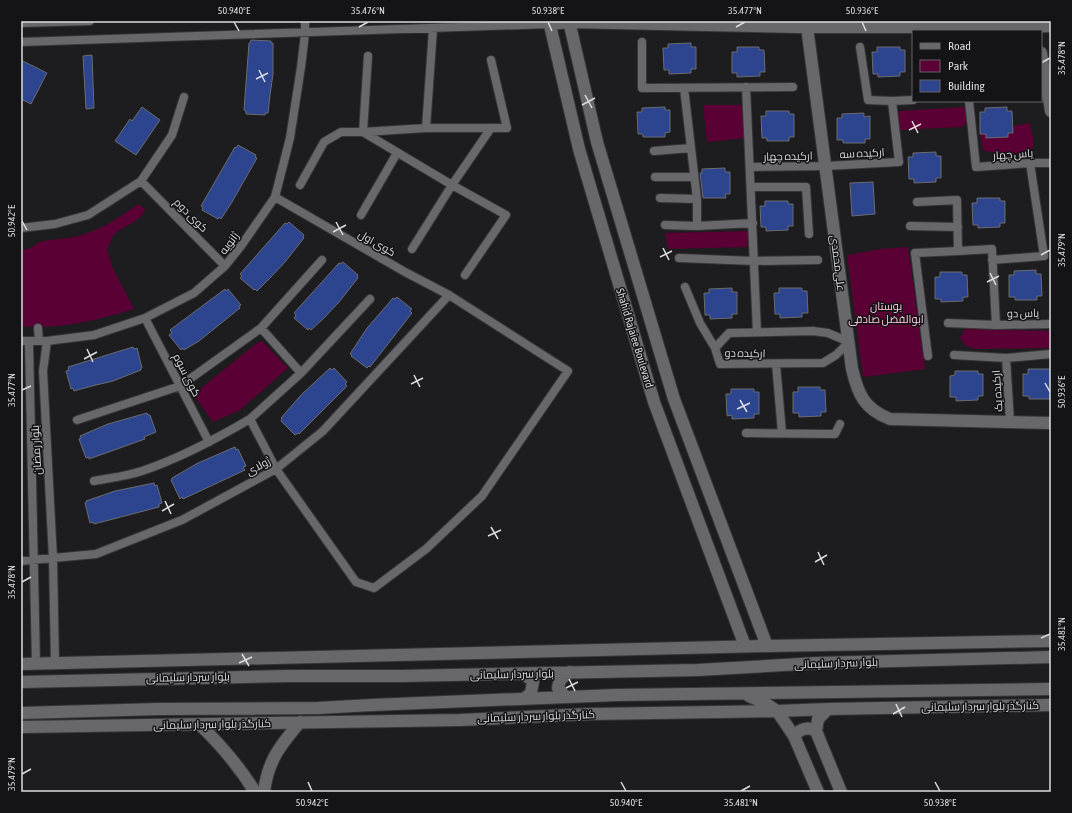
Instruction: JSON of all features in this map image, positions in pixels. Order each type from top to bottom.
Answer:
[{"type":"main road","name":"Shahid Rajaiee Boulevard","points":[[569,22],[597,142],[674,399],[768,646]]},
{"type":"main road","points":[[549,23],[600,22],[807,27],[1051,26]]},
{"type":"main road","name":"Shahid Rajaiee Boulevard","points":[[549,23],[579,149],[654,402],[745,646]]},
{"type":"main road","name":"علی‌محمدی","points":[[807,27],[848,342],[856,386],[863,399],[878,415],[890,419],[1051,423]]},
{"type":"main road","points":[[1042,59],[1051,111]]},
{"type":"main road","points":[[712,558],[721,562],[728,560],[733,554]]},
{"type":"main road","points":[[21,664],[745,646],[1048,643]]},
{"type":"main road","name":"بلوار سردار سلیمانی","points":[[21,682],[698,670],[818,663],[1051,657]]},
{"type":"main road","points":[[307,658],[307,676]]},
{"type":"main road","points":[[565,697],[558,688],[561,678],[570,672]]},
{"type":"main road","points":[[520,674],[530,678],[533,682],[531,693],[525,698]]},
{"type":"main road","points":[[21,713],[159,709],[318,708],[380,704],[565,697],[1051,689]]},
{"type":"main road","points":[[743,694],[765,703],[777,711],[794,736],[818,792]]},
{"type":"main road","name":"کنارگذر بلوار سردار سلیمانی","points":[[21,727],[460,720],[590,714],[1051,705]]},
{"type":"main road","points":[[828,709],[818,719],[816,731],[841,792]]},
{"type":"main road","points":[[80,711],[105,726]]},
{"type":"main road","points":[[52,726],[80,711]]},
{"type":"main road","points":[[264,792],[266,776],[273,757],[300,722]]},
{"type":"main road","points":[[199,724],[216,740],[232,759],[255,792]]},
{"type":"main road","points":[[794,736],[801,730],[812,728],[816,731]]},
{"type":"street","points":[[21,23],[90,21]]},
{"type":"street","name":"ژانویه","points":[[25,342],[94,335],[145,318],[194,293],[225,266],[241,246],[275,197],[290,138],[302,67],[305,21]]},
{"type":"street","points":[[21,42],[305,34],[433,29],[520,23],[549,23]]},
{"type":"street","points":[[426,128],[433,29]]},
{"type":"street","points":[[642,42],[642,88],[793,87]]},
{"type":"street","points":[[860,47],[868,100],[912,100]]},
{"type":"street","points":[[363,132],[368,56]]},
{"type":"street","points":[[300,184],[324,142],[341,132],[426,128],[506,128],[491,60]]},
{"type":"street","points":[[746,87],[752,187],[757,332]]},
{"type":"street","points":[[684,88],[697,199],[697,226]]},
{"type":"street","points":[[21,228],[55,224],[88,215],[142,180],[172,135],[184,97]]},
{"type":"street","name":"ارکیده سه","points":[[826,166],[899,162],[892,100]]},
{"type":"street","name":"یاس چهار","points":[[969,102],[976,167],[1051,163]]},
{"type":"street","points":[[412,249],[452,185],[491,128]]},
{"type":"street","points":[[363,132],[506,215],[465,275]]},
{"type":"street","points":[[654,151],[691,148]]},
{"type":"street","points":[[361,215],[397,153]]},
{"type":"street","points":[[992,260],[1044,256],[1030,163]]},
{"type":"street","name":"ارکیده چهار","points":[[750,167],[826,166]]},
{"type":"street","points":[[655,177],[694,178]]},
{"type":"street","name":"کوی دوم","points":[[142,180],[225,266]]},
{"type":"street","points":[[752,187],[806,187],[809,234]]},
{"type":"street","name":"کوی اول","points":[[275,197],[405,272],[449,295],[568,371],[482,496],[426,549],[374,588],[356,582],[276,469]]},
{"type":"street","points":[[660,198],[697,199]]},
{"type":"street","points":[[917,202],[957,200],[958,251]]},
{"type":"street","points":[[665,225],[697,226],[753,223]]},
{"type":"street","points":[[910,226],[958,227]]},
{"type":"street","points":[[928,356],[915,253],[992,249],[996,325]]},
{"type":"street","points":[[679,258],[754,261],[818,260]]},
{"type":"street","points":[[77,420],[180,386],[261,328],[322,260]]},
{"type":"street","points":[[685,287],[700,323],[715,348]]},
{"type":"street","name":"ژولای","points":[[21,561],[96,554],[103,552],[182,520],[276,469],[323,431],[449,295]]},
{"type":"street","points":[[94,481],[142,471],[182,455],[209,442],[250,419],[301,373],[370,299]]},
{"type":"street","name":"کوی سوم","points":[[145,318],[209,442]]},
{"type":"street","name":"یاس دو","points":[[948,323],[996,325],[1051,324]]},
{"type":"street","name":"بلوار رمضان","points":[[38,328],[43,341],[43,371],[53,558],[55,664]]},
{"type":"street","points":[[261,328],[301,373]]},
{"type":"street","name":"ارکیده دو","points":[[813,331],[828,333],[848,342],[836,355],[824,363],[720,364],[715,348],[729,333],[757,332],[813,331]]},
{"type":"street","name":"بلوار رمضان","points":[[25,342],[34,560],[36,664]]},
{"type":"street","points":[[954,355],[1006,358],[1051,354]]},
{"type":"street","name":"ارکیده یک","points":[[1006,358],[1010,421]]},
{"type":"street","points":[[776,364],[782,433]]},
{"type":"street","points":[[250,419],[276,469]]},
{"type":"street","points":[[746,433],[835,434],[840,424]]},
{"type":"green space","points":[[703,105],[743,105],[746,138],[707,142]]},
{"type":"green space","points":[[966,107],[967,122],[962,127],[899,130],[898,111]]},
{"type":"green space","points":[[1030,123],[1033,137],[1033,148],[1028,151],[1008,154],[983,150],[980,134],[986,134],[986,138],[1008,137],[1008,133],[1013,133],[1013,126]]},
{"type":"green space","points":[[137,205],[145,209],[143,213],[140,217],[114,235],[107,249],[112,267],[134,309],[78,323],[50,327],[21,326],[21,249],[30,248],[37,243],[48,240],[74,237],[91,232],[115,220]]},
{"type":"green space","points":[[748,231],[751,247],[668,249],[665,233]]},
{"type":"green space","name":"بوستان ابوالفضل صادقی","points":[[908,247],[925,369],[863,377],[847,255],[881,249]]},
{"type":"green space","points":[[965,329],[1051,331],[1051,348],[976,349],[966,346],[960,338]]},
{"type":"green space","points":[[262,341],[288,368],[240,410],[213,422],[196,398],[196,392],[257,343]]},
{"type":"building","points":[[251,40],[271,41],[271,43],[273,43],[273,74],[268,113],[265,113],[265,115],[246,114],[246,111],[244,110],[249,43]]},
{"type":"building","points":[[691,43],[691,47],[696,47],[696,69],[691,69],[691,73],[669,74],[669,70],[664,70],[663,48],[668,48],[668,44]]},
{"type":"building","points":[[737,47],[759,47],[759,50],[764,50],[765,72],[760,72],[760,76],[737,77],[737,73],[732,73],[732,52],[737,52]]},
{"type":"building","points":[[877,47],[900,47],[900,50],[905,50],[905,72],[900,72],[900,76],[878,77],[878,74],[873,74],[872,52],[877,52]]},
{"type":"building","points":[[92,55],[94,108],[86,109],[83,56]]},
{"type":"building","points":[[21,60],[47,73],[31,104],[21,99]]},
{"type":"building","points":[[142,107],[160,120],[136,155],[115,141],[130,119],[132,121]]},
{"type":"building","points":[[665,107],[665,110],[670,110],[670,132],[665,133],[665,137],[643,137],[643,134],[638,134],[637,112],[642,112],[642,108]]},
{"type":"building","points":[[1007,107],[1007,111],[1012,111],[1013,133],[1008,133],[1008,137],[986,138],[986,134],[980,134],[980,112],[985,112],[985,108]]},
{"type":"building","points":[[766,111],[789,111],[789,114],[794,114],[794,137],[789,137],[789,141],[767,141],[767,138],[762,138],[761,116],[766,116]]},
{"type":"building","points":[[864,113],[864,117],[870,116],[870,139],[865,139],[865,143],[843,143],[843,140],[837,140],[837,118],[842,118],[842,114]]},
{"type":"building","points":[[238,145],[256,155],[255,157],[257,158],[232,202],[221,219],[219,217],[218,219],[202,210],[203,207],[201,206],[235,147],[236,148]]},
{"type":"building","points":[[936,152],[936,156],[941,156],[941,178],[936,178],[936,182],[914,183],[914,179],[909,179],[908,157],[913,157],[913,153]]},
{"type":"building","points":[[725,168],[725,172],[730,172],[730,194],[725,194],[726,198],[703,198],[700,173],[702,173],[702,169]]},
{"type":"building","points":[[873,182],[875,214],[852,216],[850,183]]},
{"type":"building","points":[[977,198],[1000,198],[1000,201],[1005,201],[1005,223],[1000,223],[1000,227],[978,228],[978,225],[973,225],[972,203],[977,203]]},
{"type":"building","points":[[765,201],[788,201],[788,204],[793,204],[793,226],[788,226],[788,230],[766,231],[766,227],[761,227],[760,206],[765,206]]},
{"type":"building","points":[[289,222],[304,235],[304,238],[271,277],[257,291],[255,289],[254,290],[240,278],[242,276],[240,274],[285,223],[287,224]]},
{"type":"building","points":[[343,262],[358,275],[358,278],[325,317],[311,330],[309,328],[308,330],[294,318],[296,315],[294,313],[339,263],[340,264]]},
{"type":"building","points":[[1036,270],[1036,274],[1041,274],[1042,296],[1037,296],[1037,300],[1015,300],[1015,297],[1009,297],[1009,275],[1014,275],[1014,271]]},
{"type":"building","points":[[940,272],[962,272],[962,275],[967,275],[968,297],[963,297],[963,301],[941,302],[941,299],[935,299],[935,277],[940,277]]},
{"type":"building","points":[[732,288],[732,292],[737,292],[737,314],[732,314],[732,318],[710,319],[710,315],[705,315],[704,293],[709,293],[709,289]]},
{"type":"building","points":[[779,288],[802,288],[802,291],[807,291],[808,313],[802,313],[802,317],[780,318],[780,314],[775,314],[774,293],[779,293]]},
{"type":"building","points":[[225,289],[226,291],[228,289],[241,305],[239,306],[240,308],[199,341],[184,350],[182,348],[181,350],[169,335],[172,333],[170,330]]},
{"type":"building","points":[[397,297],[412,309],[410,311],[412,313],[370,367],[369,366],[367,368],[350,354],[367,328],[393,298],[395,299]]},
{"type":"building","points":[[133,347],[134,349],[137,348],[142,368],[141,370],[113,381],[74,391],[73,388],[71,389],[66,371],[69,370],[68,367]]},
{"type":"building","points":[[330,368],[332,370],[334,368],[347,382],[345,384],[347,386],[299,434],[298,433],[295,435],[281,421],[281,418],[301,395]]},
{"type":"building","points":[[1028,369],[1051,369],[1051,399],[1029,399],[1029,396],[1023,396],[1023,374],[1028,374]]},
{"type":"building","points":[[955,371],[978,371],[978,374],[983,374],[983,396],[978,396],[978,400],[956,401],[956,397],[950,397],[950,376],[955,375]]},
{"type":"building","points":[[798,387],[820,387],[820,390],[825,390],[826,412],[821,412],[821,416],[799,417],[799,413],[793,413],[793,392],[798,392]]},
{"type":"building","points":[[731,389],[754,389],[754,392],[759,392],[759,414],[754,414],[754,418],[732,419],[732,415],[727,416],[726,394],[731,394]]},
{"type":"building","points":[[147,413],[150,415],[156,432],[144,437],[145,439],[89,459],[89,457],[86,458],[79,439],[81,438],[80,436],[108,424]]},
{"type":"building","points":[[235,447],[236,450],[238,449],[246,466],[243,467],[245,470],[183,499],[182,497],[180,499],[171,480],[172,478],[198,463]]},
{"type":"building","points":[[154,483],[155,486],[157,485],[162,503],[159,504],[159,507],[94,524],[93,522],[90,523],[85,503],[86,501],[115,491]]}]
